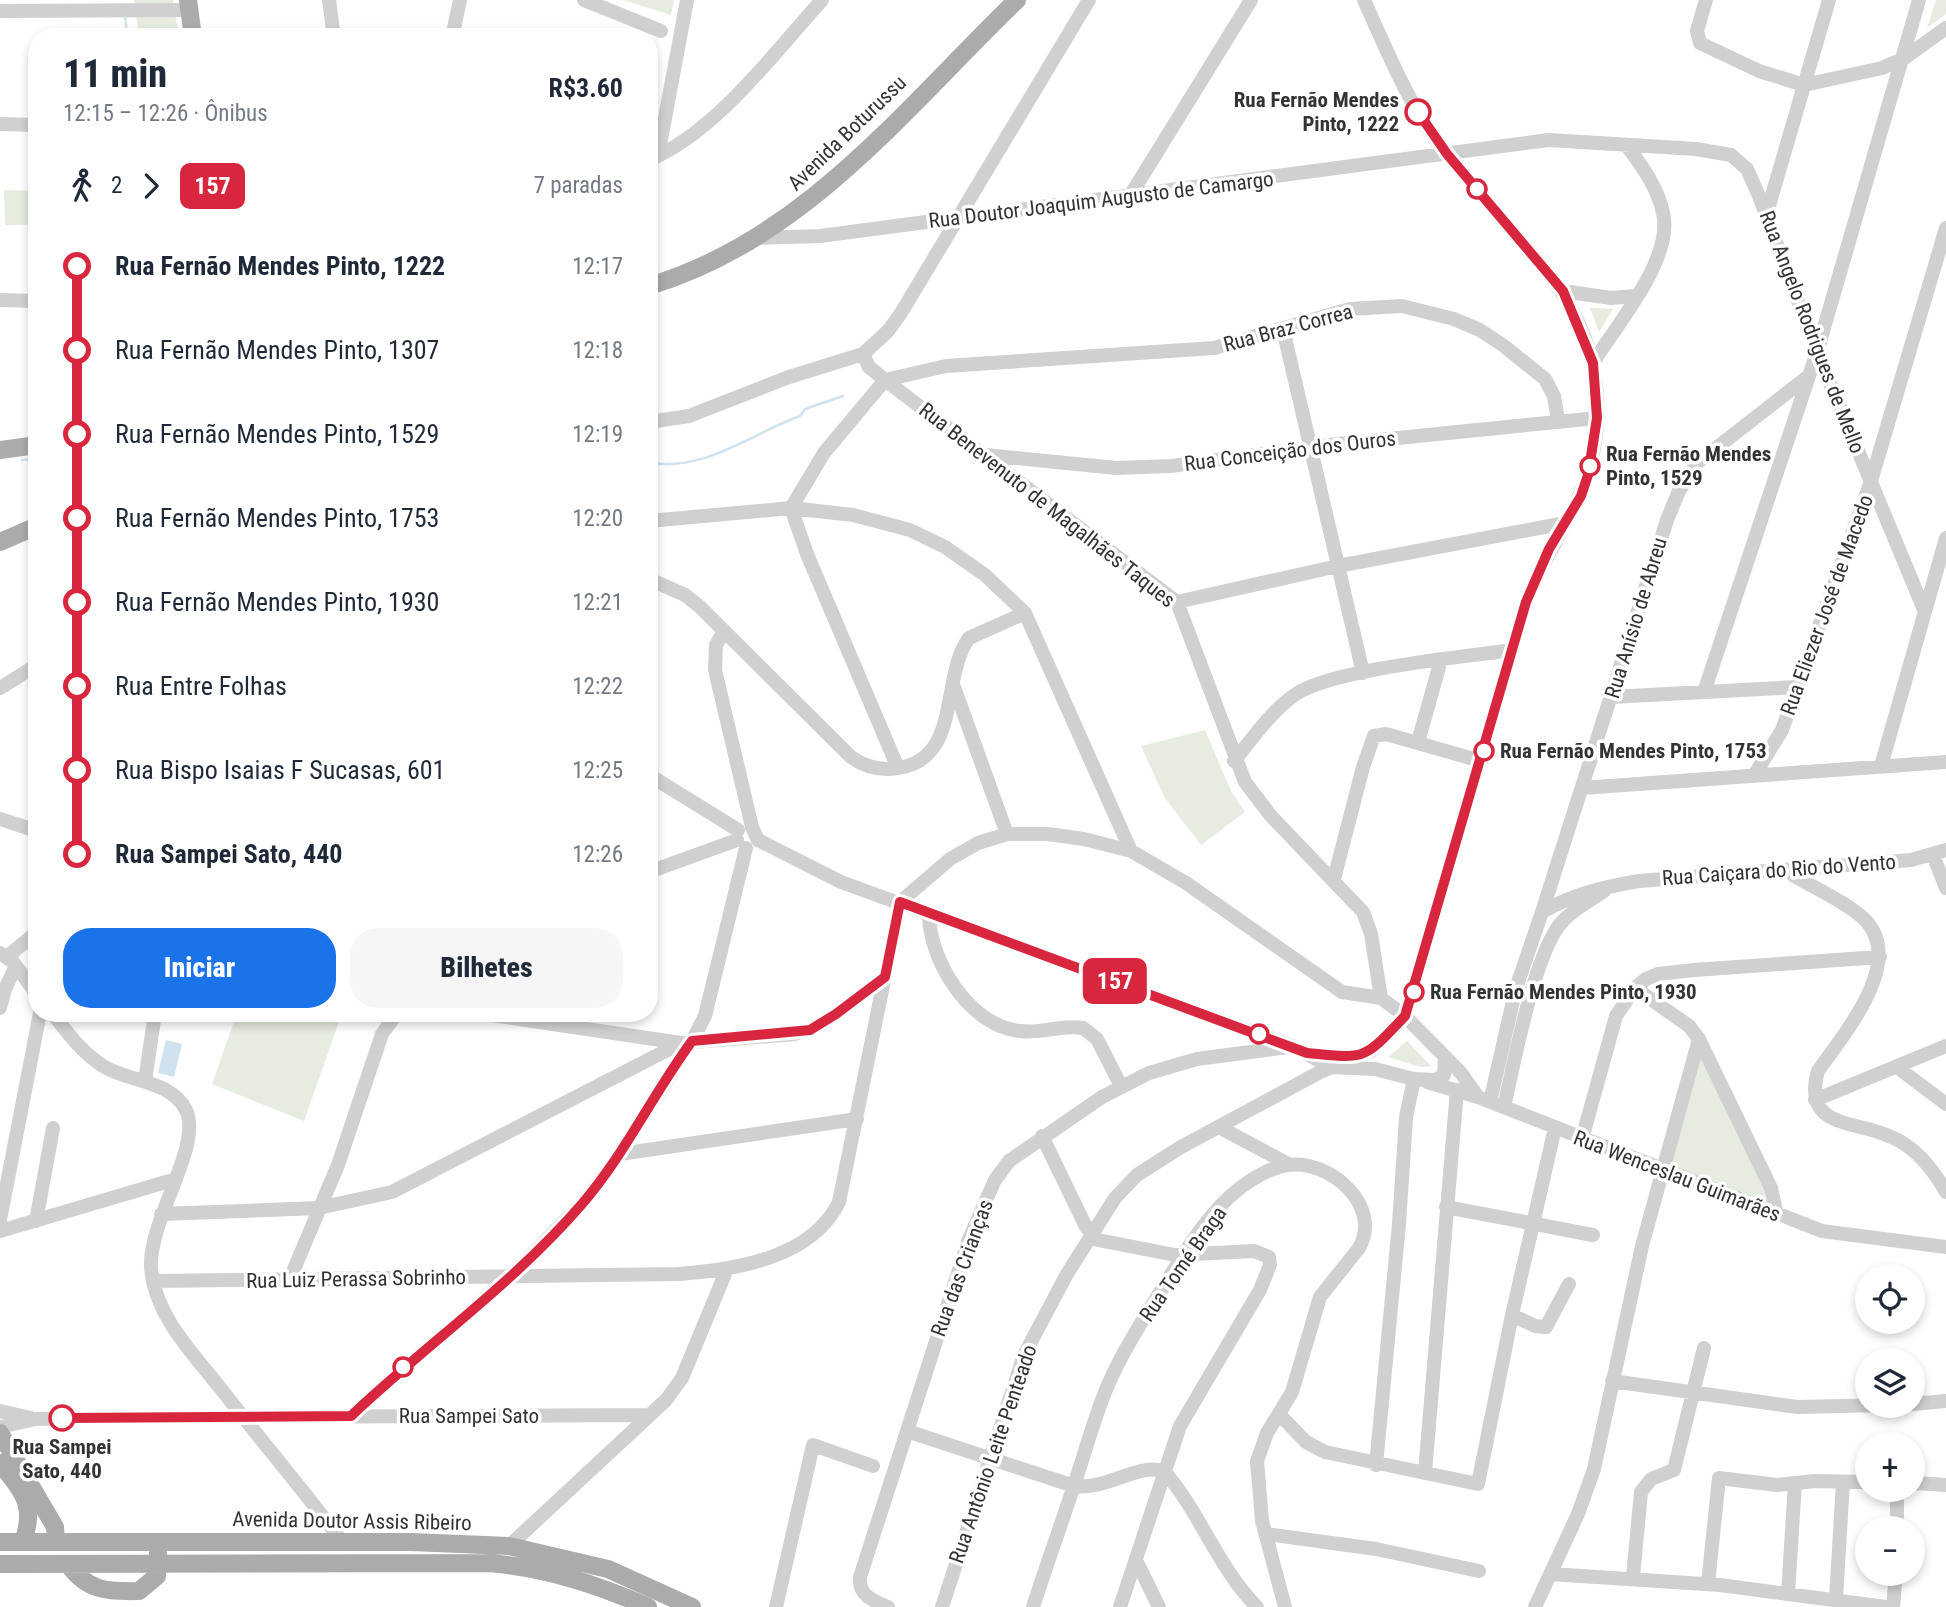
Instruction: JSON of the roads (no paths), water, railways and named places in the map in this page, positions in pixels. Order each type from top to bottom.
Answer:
[{"type":"main road","name":"Avenida Boturussu","points":[[658,283],[705,265],[801,209],[845,171],[1017,0]]},
{"type":"main road","points":[[188,5],[192,28]]},
{"type":"main road","points":[[0,450],[28,446]]},
{"type":"main road","points":[[0,542],[28,530]]},
{"type":"main road","points":[[0,1433],[55,1527],[56,1542],[26,1564]]},
{"type":"main road","points":[[0,1463],[29,1508],[29,1523],[23,1542]]},
{"type":"main road","name":"Avenida Doutor Assis Ribeiro","points":[[0,1542],[411,1542],[509,1546],[608,1569],[692,1607]]},
{"type":"main road","points":[[68,1564],[92,1587],[128,1592],[142,1590],[157,1576],[157,1543]]},
{"type":"main road","name":"Avenida Doutor Assis Ribeiro","points":[[0,1564],[489,1563],[550,1572],[602,1586],[648,1607]]},
{"type":"street","points":[[329,0],[333,28]]},
{"type":"street","points":[[455,28],[460,0]]},
{"type":"street","points":[[584,0],[654,28]]},
{"type":"street","points":[[658,139],[687,0]]},
{"type":"street","points":[[658,155],[691,134],[724,105],[822,0]]},
{"type":"street","points":[[658,421],[689,416],[789,377],[863,354],[888,331],[1089,0]]},
{"type":"street","points":[[1130,197],[1251,0]]},
{"type":"street","points":[[1364,0],[1410,96],[1447,154],[1563,291],[1593,363],[1597,418],[1594,448],[1581,496],[1539,569],[1405,1016],[1371,1051],[1368,1063],[1375,1069]]},
{"type":"street","points":[[1706,0],[1697,31],[1700,43],[1759,71],[1804,85],[1854,76],[1903,59],[1946,28]]},
{"type":"street","points":[[1766,216],[1829,0]]},
{"type":"street","points":[[1704,692],[1817,352],[1919,0]]},
{"type":"street","points":[[0,11],[134,12],[188,5]]},
{"type":"street","points":[[658,32],[682,26]]},
{"type":"street","points":[[0,124],[28,125]]},
{"type":"street","name":"Rua Doutor Joaquim Augusto de Camargo","points":[[755,238],[820,236],[1549,140],[1627,146]]},
{"type":"street","points":[[1593,363],[1636,296],[1662,242],[1664,214],[1648,178],[1627,146]]},
{"type":"street","name":"Rua Angelo Rodrigues de Mello","points":[[1627,146],[1696,149],[1736,157],[1747,169],[1817,352],[1925,612]]},
{"type":"street","name":"Rua Eliezer José de Macedo","points":[[1755,774],[1782,730],[1871,481],[1946,228]]},
{"type":"street","points":[[1563,291],[1611,298],[1636,296]]},
{"type":"street","points":[[0,300],[28,301]]},
{"type":"street","name":"Rua Braz Correa","points":[[885,380],[946,366],[1214,348],[1330,313],[1379,306],[1402,306],[1454,319],[1491,336],[1533,368],[1550,386],[1558,420]]},
{"type":"street","points":[[1283,329],[1363,673]]},
{"type":"street","name":"Rua Benevenuto de Magalhães Taques","points":[[863,354],[869,367],[885,380],[1177,602],[1234,761],[1245,782],[1263,807],[1356,902],[1368,923],[1381,998]]},
{"type":"street","name":"Rua Anísio de Abreu","points":[[1542,912],[1667,520],[1688,475],[1697,463],[1809,376]]},
{"type":"street","points":[[791,508],[824,453],[885,380]]},
{"type":"street","name":"Rua Conceição dos Ouros","points":[[983,455],[1089,466],[1141,468],[1558,420],[1597,418]]},
{"type":"street","points":[[791,508],[807,554],[898,768]]},
{"type":"street","points":[[658,520],[791,508],[853,515],[910,530],[945,547],[985,575],[1025,613],[1131,852]]},
{"type":"street","points":[[1177,602],[1338,566],[1565,523]]},
{"type":"street","points":[[1881,766],[1946,538]]},
{"type":"street","points":[[658,584],[685,595],[851,757],[870,767],[898,768],[922,760],[930,753],[943,726],[963,646],[969,638],[1025,613]]},
{"type":"street","points":[[351,1416],[535,1253],[581,1205],[620,1154],[709,1003],[746,837],[715,670],[716,645],[724,631]]},
{"type":"street","points":[[1234,761],[1270,718],[1300,692],[1363,673],[1513,650]]},
{"type":"street","points":[[1418,741],[1441,660]]},
{"type":"street","points":[[3,685],[28,670]]},
{"type":"street","points":[[953,686],[1007,834]]},
{"type":"street","points":[[1611,698],[1798,687]]},
{"type":"street","points":[[1334,879],[1371,741],[1381,733],[1418,741],[1481,761]]},
{"type":"street","points":[[1582,788],[1946,762]]},
{"type":"street","points":[[658,781],[746,837],[841,882],[1292,1046],[1331,1067]]},
{"type":"street","points":[[0,819],[28,828]]},
{"type":"street","points":[[0,831],[28,829]]},
{"type":"street","points":[[900,902],[950,859],[978,843],[1007,834],[1048,834],[1084,839],[1131,852],[1186,883],[1342,992],[1381,998],[1405,1016],[1491,1102]]},
{"type":"street","points":[[658,869],[746,837]]},
{"type":"street","points":[[1939,852],[1946,888]]},
{"type":"street","name":"Rua Caiçara do Rio do Vento","points":[[1542,912],[1567,907],[1590,891],[1662,879],[1900,862],[1939,852]]},
{"type":"street","points":[[1790,870],[1794,876],[1866,920],[1876,934],[1880,957],[1869,992],[1818,1071],[1815,1100],[1819,1109],[1833,1120],[1889,1136],[1907,1146],[1926,1163],[1946,1192]]},
{"type":"street","points":[[1491,1102],[1540,966],[1567,907],[1549,890]]},
{"type":"street","name":"Rua Luiz Perassa Sobrinho","points":[[153,1281],[505,1279],[667,1275],[727,1269],[786,1250],[814,1235],[826,1223],[843,1191],[900,902]]},
{"type":"street","points":[[929,912],[929,937],[934,952],[952,983],[974,1007],[1009,1030],[1032,1032],[1083,1028],[1097,1039],[1121,1086]]},
{"type":"street","points":[[1491,1102],[1516,989],[1542,912]]},
{"type":"street","points":[[6,955],[28,939]]},
{"type":"street","points":[[6,955],[28,983]]},
{"type":"street","points":[[0,1008],[5,989],[6,955]]},
{"type":"street","points":[[1582,1139],[1608,1038],[1616,1016],[1635,988],[1658,974],[1880,957]]},
{"type":"street","points":[[543,1022],[687,1042],[810,1030],[885,977]]},
{"type":"street","points":[[1635,988],[1689,1026],[1699,1039],[1771,1188],[1777,1214]]},
{"type":"street","points":[[0,1220],[38,1022]]},
{"type":"street","points":[[59,1022],[72,1039],[105,1067],[145,1081],[176,1098],[188,1115],[187,1139],[152,1248],[153,1281],[172,1325],[343,1543]]},
{"type":"street","points":[[145,1081],[154,1022]]},
{"type":"street","points":[[289,1280],[338,1165],[382,1034],[391,1022]]},
{"type":"street","points":[[1535,1607],[1578,1514],[1594,1469],[1612,1381],[1663,1170],[1699,1039]]},
{"type":"street","points":[[161,1214],[319,1208],[377,1196],[408,1186],[687,1042]]},
{"type":"street","points":[[1815,1100],[1945,1045]]},
{"type":"street","name":"Rua das Crianças","points":[[888,1607],[865,1594],[860,1586],[860,1577],[981,1210],[1009,1161],[1042,1136],[1121,1086],[1149,1073],[1197,1059],[1292,1046]]},
{"type":"street","name":"Rua Antônio Leite Penteado","points":[[942,1607],[1024,1355],[1041,1319],[1115,1198],[1137,1175],[1219,1127],[1331,1067],[1371,1051]]},
{"type":"street","points":[[1307,1053],[1354,1058]]},
{"type":"street","points":[[1376,1465],[1406,1117],[1414,1079],[1441,1079],[1446,1071],[1446,1057]]},
{"type":"street","name":"Rua Wenceslau Guimarães","points":[[1331,1067],[1375,1069],[1457,1090],[1777,1214],[1844,1236],[1946,1247]]},
{"type":"street","points":[[1897,1067],[1946,1104]]},
{"type":"street","points":[[1425,1473],[1457,1090]]},
{"type":"street","points":[[620,1154],[857,1119]]},
{"type":"street","points":[[1219,1127],[1289,1164],[1321,1170],[1347,1185],[1361,1207],[1365,1232],[1359,1248],[1320,1297],[1292,1392],[1267,1433],[1256,1461],[1258,1496],[1281,1605]]},
{"type":"street","points":[[36,1221],[53,1128]]},
{"type":"street","points":[[1280,1415],[1314,1447],[1376,1465],[1478,1484],[1512,1314],[1555,1128]]},
{"type":"street","points":[[1042,1136],[1091,1236],[1120,1247],[1185,1254],[1254,1251],[1269,1257],[1270,1265],[1255,1299],[1185,1416],[1164,1471],[1120,1607]]},
{"type":"street","name":"Rua Tomé Braga","points":[[1033,1607],[1109,1384],[1185,1254],[1209,1220],[1240,1188],[1260,1175],[1289,1164]]},
{"type":"street","points":[[0,1231],[176,1179]]},
{"type":"street","points":[[1446,1207],[1593,1235]]},
{"type":"street","points":[[509,1546],[650,1415],[682,1378],[727,1269]]},
{"type":"street","points":[[1512,1314],[1535,1326],[1546,1327],[1569,1283]]},
{"type":"street","points":[[1633,1577],[1641,1492],[1651,1479],[1674,1471],[1704,1348]]},
{"type":"street","points":[[1612,1381],[1694,1394],[1819,1408],[1855,1406]]},
{"type":"street","points":[[1925,1403],[1946,1401]]},
{"type":"street","name":"Rua Sampei Sato","points":[[0,1411],[36,1419]]},
{"type":"street","name":"Rua Sampei Sato","points":[[0,1427],[36,1419],[650,1415]]},
{"type":"street","points":[[906,1431],[1074,1486],[1099,1486],[1152,1468],[1164,1471],[1190,1505],[1232,1576],[1257,1607]]},
{"type":"street","points":[[776,1607],[813,1445],[873,1466]]},
{"type":"street","points":[[1708,1584],[1719,1478],[1766,1485],[1855,1482]]},
{"type":"street","points":[[1833,1601],[1843,1482]]},
{"type":"street","points":[[1788,1594],[1795,1483]]},
{"type":"street","points":[[1925,1484],[1946,1485]]},
{"type":"street","points":[[1266,1534],[1387,1550],[1479,1571]]},
{"type":"street","points":[[1136,1560],[1159,1607]]},
{"type":"street","points":[[1550,1574],[1633,1577],[1708,1584],[1886,1607]]},
{"type":"street","points":[[1894,1607],[1895,1586]]},
{"type":"water","points":[[166,1040],[182,1044],[174,1077],[158,1073]]},
{"type":"waterway","points":[[125,14],[126,28]]},
{"type":"waterway","points":[[658,463],[690,462],[709,457],[800,416],[805,409],[843,396]]},
{"type":"waterway","points":[[22,460],[28,460]]},
{"type":"place","name":"Rua Fernão Mendes Pinto, 1222","points":[[1418,112]]},
{"type":"place","name":"Rua Fernão Mendes Pinto, 1529","points":[[1590,466]]},
{"type":"place","name":"Rua Fernão Mendes Pinto, 1753","points":[[1484,751]]},
{"type":"place","name":"Rua Fernão Mendes Pinto, 1930","points":[[1414,992]]},
{"type":"place","name":"Rua Sampei Sato, 440","points":[[62,1418]]}]
